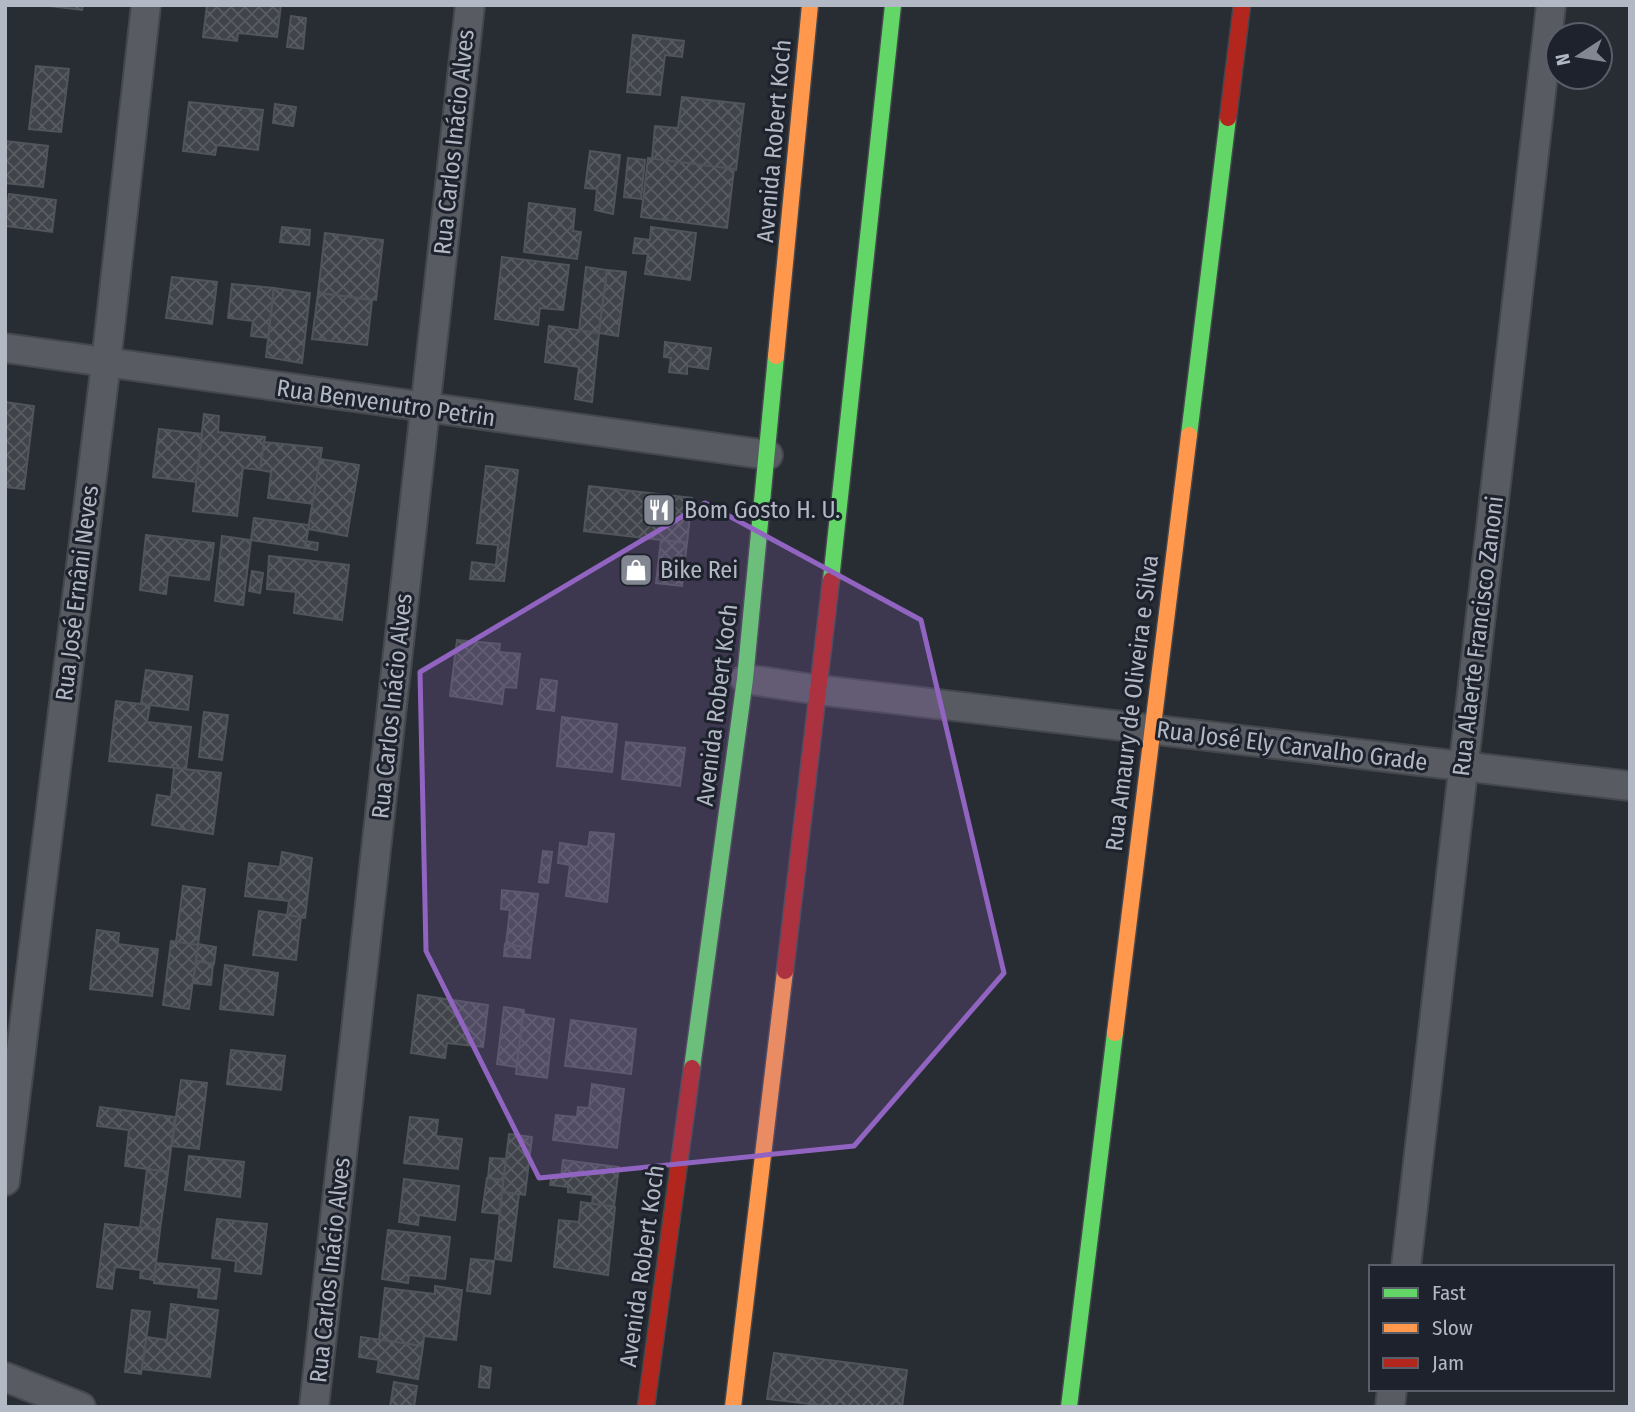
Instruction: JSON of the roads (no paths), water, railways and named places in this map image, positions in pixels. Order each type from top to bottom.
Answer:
[{"type":"main road","name":"Avenida Robert Koch","points":[[646,1407],[745,679],[810,5]]},
{"type":"main road","points":[[733,1407],[819,690],[893,5]]},
{"type":"main road","name":"Rua Amaury de Oliveira e Silva","points":[[1069,1407],[1242,5]]},
{"type":"street","name":"Rua José Ernâni Neves","points":[[5,1181],[106,363],[146,5]]},
{"type":"street","name":"Rua Carlos Inácio Alves","points":[[314,1407],[470,5]]},
{"type":"street","name":"Rua Alaerte Francisco Zanoni","points":[[1406,1265],[1551,5]]},
{"type":"street","name":"Rua Benvenutro Petrin","points":[[5,348],[768,455]]},
{"type":"street","name":"Rua José Ely Carvalho Grade","points":[[745,679],[1630,786]]},
{"type":"street","points":[[5,1377],[81,1407]]},
{"type":"place","name":"Bom Gosto H. U.","points":[[659,510]]},
{"type":"place","name":"Bike Rei","points":[[636,570]]}]
